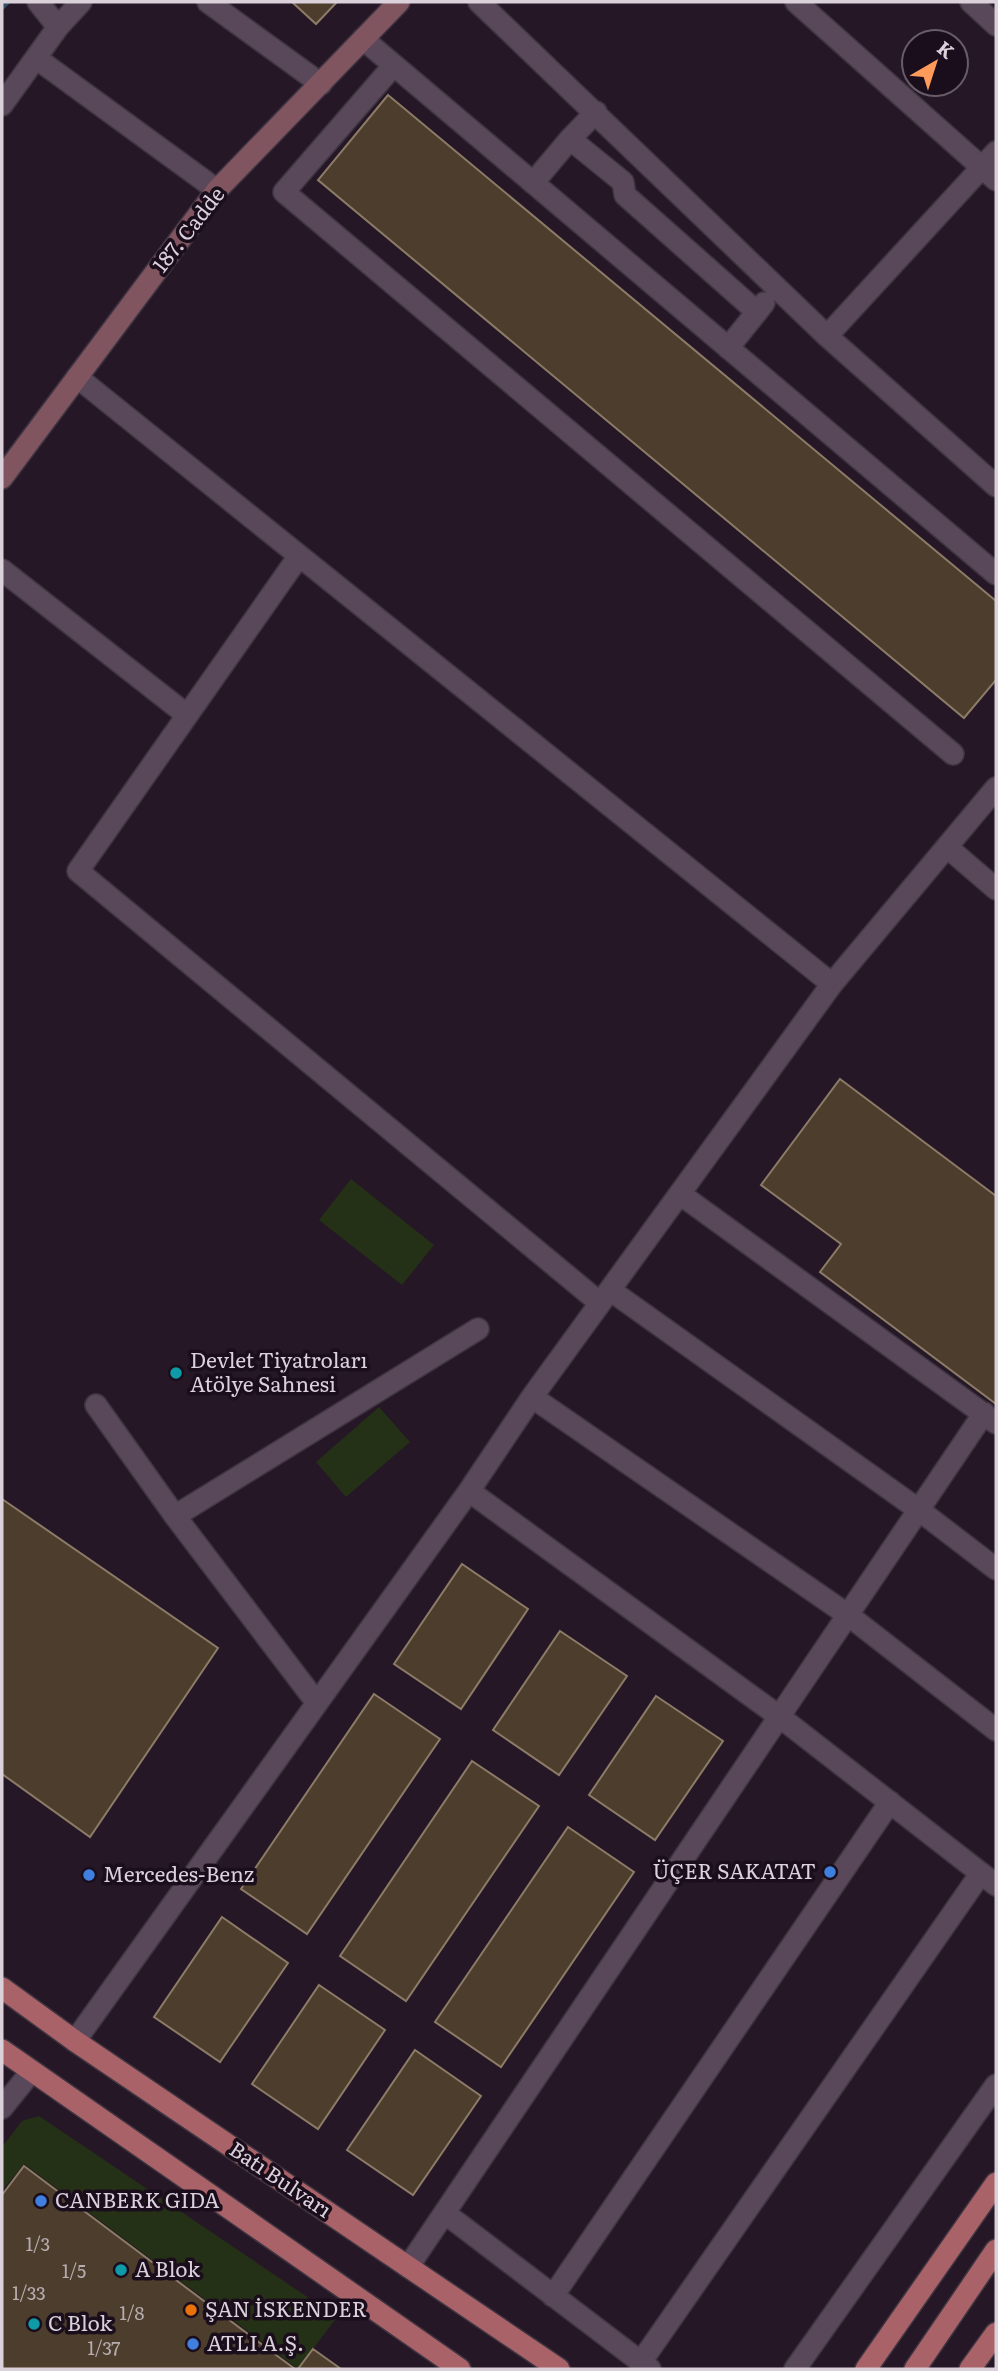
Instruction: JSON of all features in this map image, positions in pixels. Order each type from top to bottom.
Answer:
[{"type":"main road","name":"187. Cadde","points":[[3,475],[217,190],[399,2]]},
{"type":"main road","name":"Batı Bulvarı","points":[[2,1988],[559,2369]]},
{"type":"main road","points":[[2,2050],[460,2369]]},
{"type":"main road","points":[[866,2369],[996,2183]]},
{"type":"main road","points":[[915,2369],[996,2250]]},
{"type":"main road","points":[[970,2369],[996,2333]]},
{"type":"street","points":[[38,2],[58,27]]},
{"type":"street","points":[[2,105],[58,27],[81,2]]},
{"type":"street","points":[[208,2],[320,84]]},
{"type":"street","points":[[479,2],[827,336],[996,486]]},
{"type":"street","points":[[796,2],[992,166],[827,336]]},
{"type":"street","points":[[971,2],[996,25]]},
{"type":"street","points":[[363,39],[996,574]]},
{"type":"street","points":[[36,58],[217,190]]},
{"type":"street","points":[[394,65],[284,192],[953,754]]},
{"type":"street","points":[[533,183],[596,112]]},
{"type":"street","points":[[570,139],[623,181],[625,195],[757,312]]},
{"type":"street","points":[[728,348],[776,287]]},
{"type":"street","points":[[77,377],[832,984]]},
{"type":"street","points":[[299,556],[78,871],[605,1297],[919,1510],[996,1569]]},
{"type":"street","points":[[2,570],[187,715]]},
{"type":"street","points":[[75,2040],[469,1491],[532,1398],[832,984],[996,788]]},
{"type":"street","points":[[947,847],[996,889]]},
{"type":"street","points":[[408,2267],[919,1510],[990,1418],[680,1194]]},
{"type":"street","points":[[175,1516],[478,1329]]},
{"type":"street","points":[[532,1398],[848,1615],[996,1730]]},
{"type":"street","points":[[96,1405],[175,1516],[317,1703]]},
{"type":"street","points":[[446,2214],[646,2366],[988,1879],[780,1717],[469,1491]]},
{"type":"street","points":[[553,2296],[890,1802]]},
{"type":"street","points":[[2,2108],[31,2072]]},
{"type":"street","points":[[795,2369],[996,2085]]},
{"type":"green space","points":[[351,1179],[434,1245],[402,1285],[319,1220]]},
{"type":"green space","points":[[379,1407],[410,1442],[346,1497],[316,1462]]},
{"type":"green space","points":[[39,2116],[337,2317],[298,2369],[24,2164],[2,2191],[2,2147],[22,2121]]},
{"type":"building","points":[[292,2],[337,2],[316,24]]},
{"type":"building","points":[[388,95],[996,601],[996,680],[964,718],[318,180]]},
{"type":"building","points":[[840,1079],[996,1196],[996,1404],[820,1272],[841,1244],[761,1185]]},
{"type":"building","points":[[2,1499],[218,1648],[90,1837],[2,1774]]},
{"type":"building","points":[[462,1564],[528,1609],[461,1709],[394,1664]]},
{"type":"building","points":[[560,1631],[627,1676],[559,1775],[493,1730]]},
{"type":"building","points":[[374,1694],[440,1739],[307,1934],[241,1889]]},
{"type":"building","points":[[656,1696],[723,1741],[655,1840],[589,1795]]},
{"type":"building","points":[[472,1761],[539,1806],[406,2001],[340,1956]]},
{"type":"building","points":[[568,1827],[634,1872],[501,2067],[435,2022]]},
{"type":"building","points":[[222,1917],[288,1963],[220,2062],[154,2017]]},
{"type":"building","points":[[319,1985],[385,2030],[318,2129],[252,2084]]},
{"type":"building","points":[[415,2050],[481,2096],[413,2195],[347,2150]]},
{"type":"building","points":[[24,2166],[295,2369],[2,2369],[2,2195]]},
{"type":"building","points":[[313,2349],[341,2369],[298,2369]]},
{"type":"waterway","points":[[2,7],[7,2]]},
{"type":"place","name":"Devlet Tiyatroları Atölye Sahnesi","points":[[176,1373]]},
{"type":"place","name":"ÜÇER SAKATAT","points":[[830,1872]]},
{"type":"place","name":"Mercedes-Benz","points":[[89,1875]]},
{"type":"place","name":"CANBERK GIDA","points":[[41,2201]]},
{"type":"place","name":"A Blok","points":[[121,2270]]},
{"type":"place","name":"ŞAN İSKENDER","points":[[191,2310]]},
{"type":"place","name":"C Blok","points":[[34,2324]]},
{"type":"place","name":"ATLI A.Ş.","points":[[193,2344]]}]
